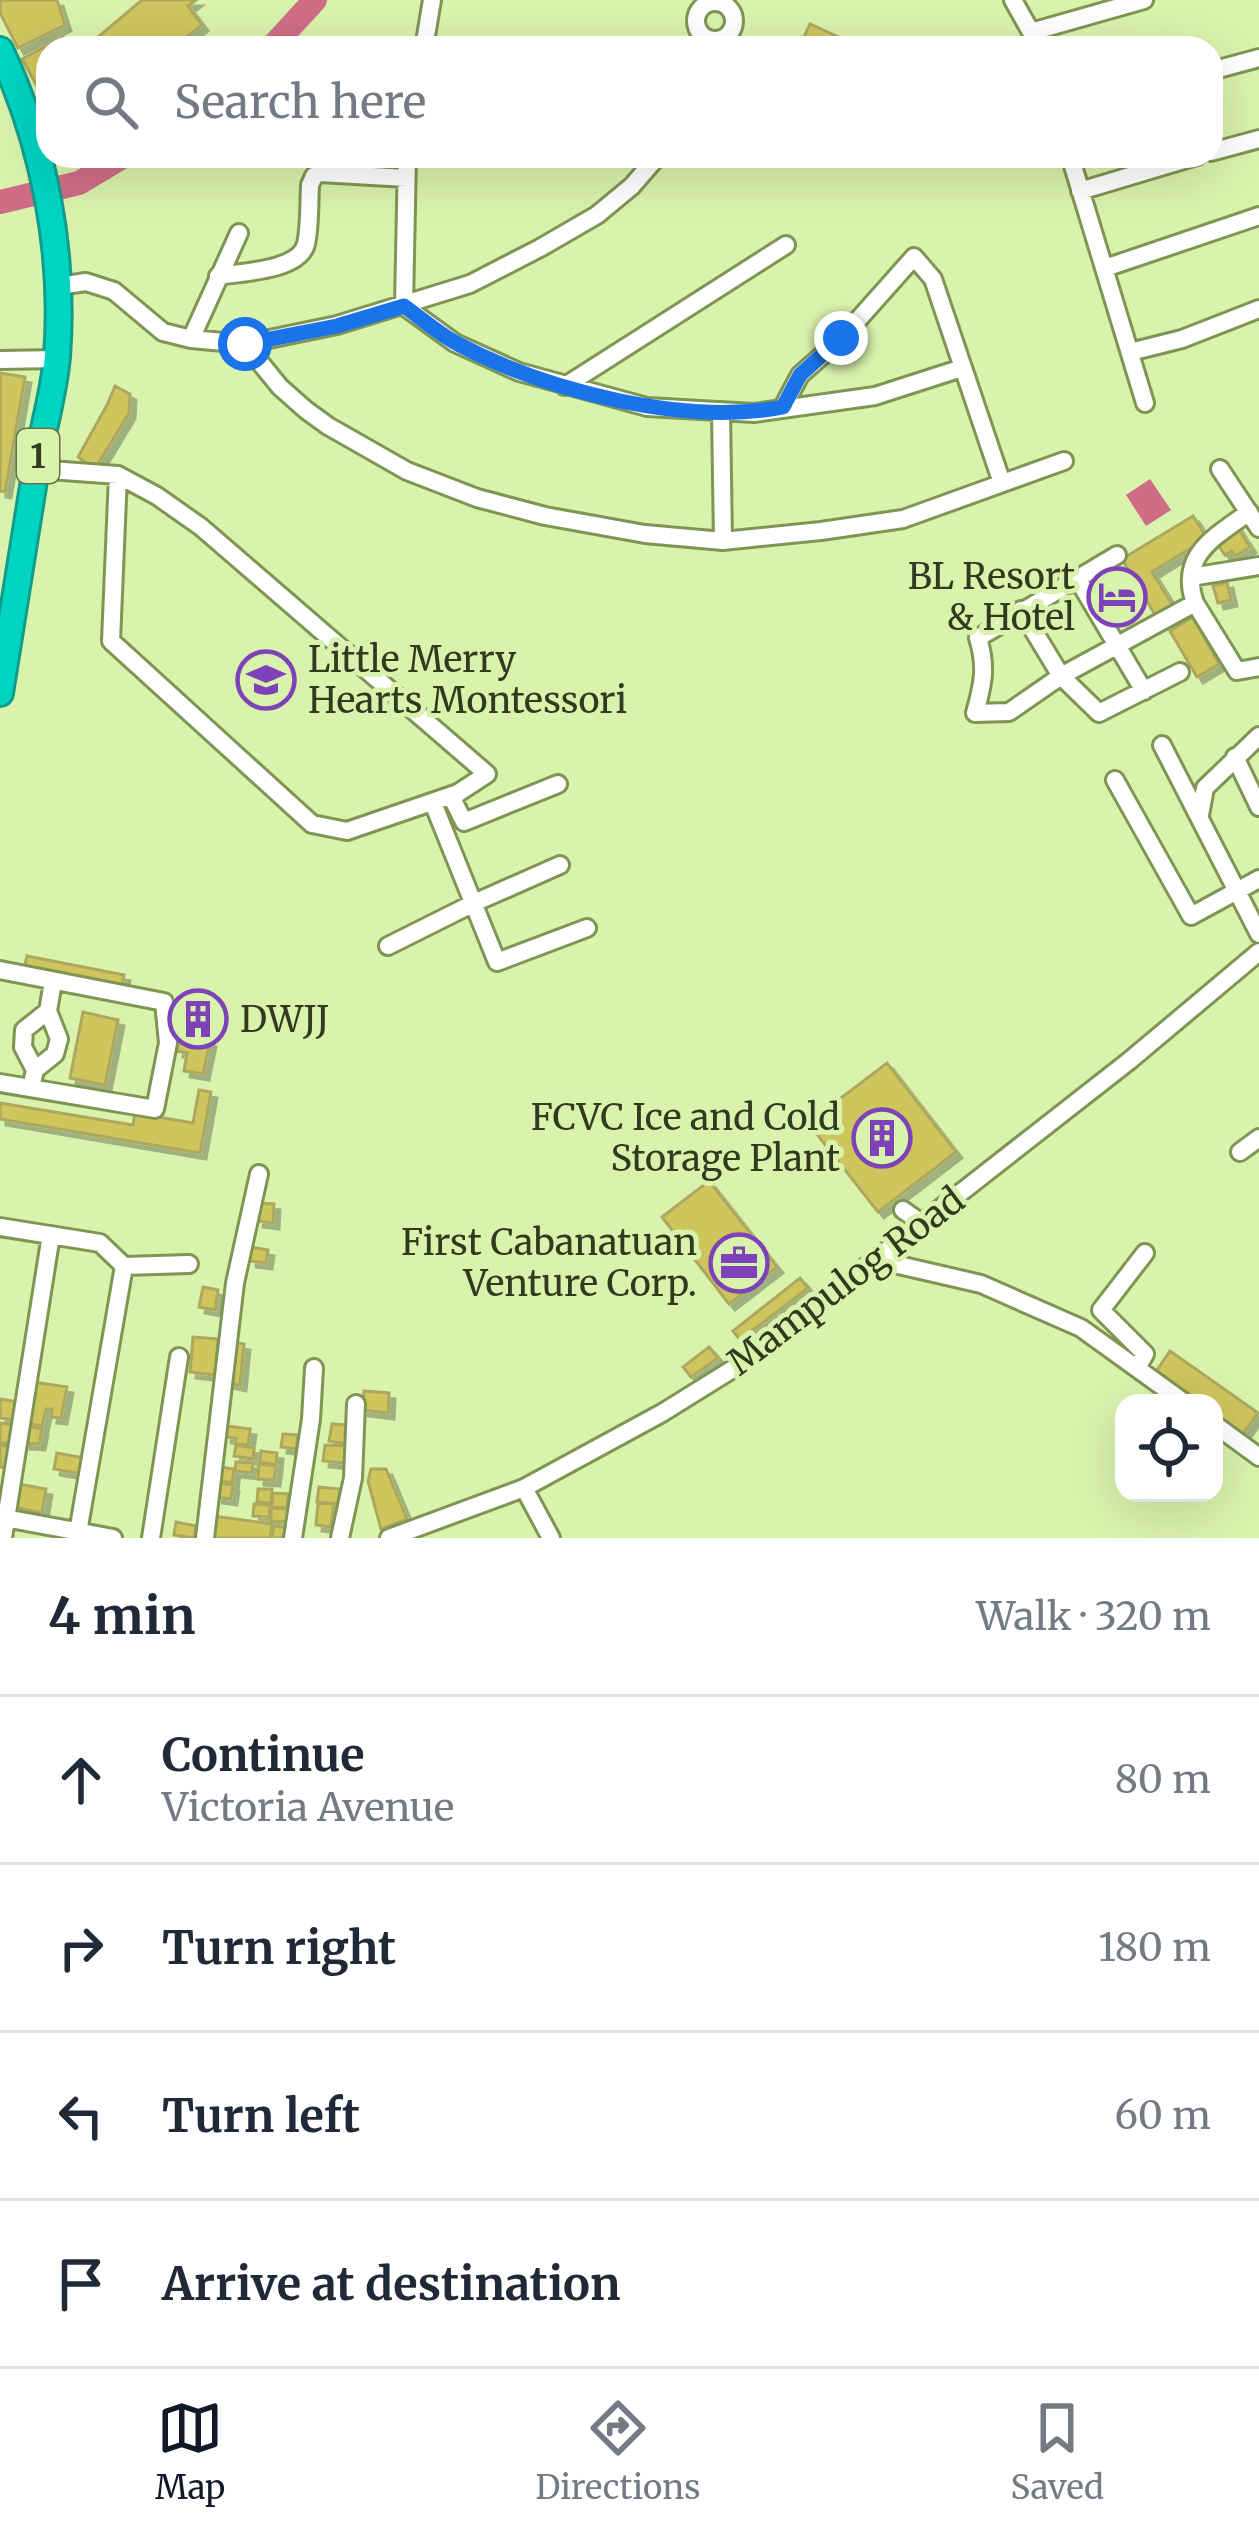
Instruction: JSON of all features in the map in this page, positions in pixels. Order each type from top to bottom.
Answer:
[{"type":"highway","name":"1","points":[[0,50],[36,152]]},
{"type":"highway","name":"1","points":[[0,693],[57,359],[59,286],[41,168]]},
{"type":"street","points":[[426,36],[432,0]]},
{"type":"street","points":[[1013,0],[1031,36]]},
{"type":"street","points":[[1044,36],[1144,0]]},
{"type":"street","points":[[704,36],[695,19],[697,4],[726,2],[733,27],[726,36]]},
{"type":"street","points":[[1223,68],[1259,58]]},
{"type":"street","points":[[1223,149],[1259,139]]},
{"type":"street","points":[[404,306],[406,168]]},
{"type":"street","points":[[59,286],[86,282],[114,291],[163,332],[191,339],[245,344],[337,326],[470,284],[597,215],[648,168]]},
{"type":"street","points":[[1074,168],[1144,403]]},
{"type":"street","points":[[1081,191],[1157,168]]},
{"type":"street","points":[[218,276],[299,257],[305,247],[314,176],[406,178]]},
{"type":"street","points":[[1105,268],[1259,216]]},
{"type":"street","points":[[191,339],[238,233]]},
{"type":"street","points":[[565,386],[786,245]]},
{"type":"street","points":[[783,407],[800,375],[841,338],[914,257],[933,279],[1002,483]]},
{"type":"street","points":[[404,306],[455,343],[519,372],[647,407],[754,413],[875,396],[962,368]]},
{"type":"street","points":[[1130,352],[1182,339],[1259,309]]},
{"type":"street","points":[[245,344],[306,410],[407,471],[477,498],[645,535],[723,541],[903,519],[1064,461]]},
{"type":"street","points":[[0,360],[57,359]]},
{"type":"street","points":[[722,412],[723,541]]},
{"type":"street","points":[[36,469],[118,475],[158,496],[202,527],[487,774],[452,796],[347,831],[312,824],[111,641],[118,475]]},
{"type":"street","points":[[1220,469],[1254,520],[1204,544],[1192,566],[1190,587],[1195,604],[1237,671],[1259,667]]},
{"type":"street","points":[[1117,554],[978,638],[984,659],[975,713],[1009,712],[1061,676],[1195,604]]},
{"type":"street","points":[[1191,577],[1259,566]]},
{"type":"street","points":[[1077,578],[1144,691]]},
{"type":"street","points":[[1021,610],[1061,676],[1099,713],[1180,671]]},
{"type":"street","points":[[1200,816],[1204,788],[1259,736]]},
{"type":"street","points":[[1162,746],[1259,934]]},
{"type":"street","points":[[1235,757],[1259,807]]},
{"type":"street","points":[[1114,780],[1191,916],[1259,879]]},
{"type":"street","points":[[452,796],[464,822],[558,784]]},
{"type":"street","points":[[433,803],[497,962],[587,928]]},
{"type":"street","points":[[388,946],[560,865]]},
{"type":"street","name":"Mampulog Road","points":[[388,1538],[524,1488],[731,1370],[1130,1061],[1259,952]]},
{"type":"street","points":[[0,970],[164,1002],[168,1043],[155,1109],[33,1079],[0,1084]]},
{"type":"street","points":[[33,1079],[55,1054],[59,1039],[48,1011],[53,982]]},
{"type":"street","points":[[33,1079],[22,1047],[24,1030],[48,1011]]},
{"type":"street","points":[[1240,1152],[1259,1138]]},
{"type":"street","points":[[205,1538],[235,1283],[259,1174]]},
{"type":"street","points":[[903,1210],[923,1224]]},
{"type":"street","points":[[0,1227],[100,1243],[124,1266],[189,1264]]},
{"type":"street","points":[[3,1538],[50,1234]]},
{"type":"street","points":[[1137,1368],[1145,1354],[1101,1310],[1144,1253]]},
{"type":"street","points":[[877,1260],[982,1284],[1081,1328],[1173,1394]]},
{"type":"street","points":[[77,1535],[124,1266]]},
{"type":"street","points":[[151,1538],[179,1357]]},
{"type":"street","points":[[293,1538],[314,1368]]},
{"type":"street","points":[[340,1538],[352,1478],[356,1404]]},
{"type":"street","points":[[1223,1430],[1259,1456]]},
{"type":"street","points":[[524,1488],[551,1538]]},
{"type":"street","points":[[3,1518],[113,1538]]},
{"type":"shaded area","points":[[1150,479],[1171,510],[1146,526],[1126,495]]},
{"type":"building","points":[[0,0],[57,0],[65,25],[18,48],[0,13]]},
{"type":"building","points":[[142,0],[196,0],[188,6],[202,25],[188,36],[99,36]]},
{"type":"building","points":[[810,24],[836,36],[804,36]]},
{"type":"building","points":[[36,51],[36,84],[22,59]]},
{"type":"building","points":[[0,373],[25,377],[5,492],[0,491]]},
{"type":"building","points":[[115,386],[130,394],[129,413],[95,469],[78,457]]},
{"type":"building","points":[[1193,516],[1207,538],[1152,572],[1175,609],[1157,618],[1122,559]]},
{"type":"building","points":[[1236,525],[1250,547],[1235,556],[1232,551],[1225,555],[1214,539]]},
{"type":"building","points":[[1227,582],[1231,600],[1218,603],[1213,586]]},
{"type":"building","points":[[1193,617],[1219,664],[1197,677],[1170,631]]},
{"type":"building","points":[[27,956],[124,975],[122,987],[24,969]]},
{"type":"building","name":"DWJJ","points":[[187,1005],[214,1011],[209,1033],[181,1027]]},
{"type":"building","points":[[83,1012],[118,1020],[105,1085],[70,1078]]},
{"type":"building","points":[[180,1035],[210,1041],[203,1074],[184,1071],[187,1053],[177,1051]]},
{"type":"building","name":"FCVC Ice and Cold Storage Plant","points":[[887,1063],[956,1152],[878,1212],[808,1123]]},
{"type":"building","points":[[199,1090],[211,1092],[200,1153],[0,1119],[0,1103],[133,1125],[135,1113],[193,1123]]},
{"type":"building","points":[[709,1181],[777,1267],[729,1304],[662,1217]]},
{"type":"building","points":[[260,1203],[274,1204],[273,1223],[257,1221]]},
{"type":"building","points":[[251,1247],[268,1250],[266,1263],[250,1261]]},
{"type":"building","points":[[800,1278],[808,1288],[740,1340],[733,1331]]},
{"type":"building","points":[[203,1287],[218,1290],[215,1310],[199,1307]]},
{"type":"building","points":[[193,1337],[218,1339],[215,1375],[190,1372]]},
{"type":"building","points":[[232,1342],[244,1344],[240,1385],[227,1382]]},
{"type":"building","points":[[709,1347],[718,1358],[691,1377],[683,1367]]},
{"type":"building","points":[[1170,1351],[1258,1413],[1240,1438],[1223,1426],[1223,1394],[1178,1394],[1153,1376]]},
{"type":"building","points":[[33,1382],[67,1387],[61,1418],[51,1417],[52,1409],[46,1409],[42,1426],[26,1423]]},
{"type":"building","points":[[364,1391],[389,1393],[388,1413],[362,1410]]},
{"type":"building","points":[[0,1399],[18,1402],[16,1420],[0,1418]]},
{"type":"building","points":[[0,1423],[15,1425],[11,1444],[0,1442]]},
{"type":"building","points":[[332,1424],[348,1425],[346,1444],[329,1441]]},
{"type":"building","points":[[26,1426],[42,1429],[39,1444],[24,1443]]},
{"type":"building","points":[[227,1426],[250,1429],[248,1445],[225,1437]]},
{"type":"building","points":[[283,1434],[298,1435],[296,1449],[281,1447]]},
{"type":"building","points":[[0,1445],[11,1447],[7,1468],[0,1467]]},
{"type":"building","points":[[236,1445],[254,1448],[253,1459],[234,1456]]},
{"type":"building","points":[[325,1445],[346,1446],[344,1463],[323,1461]]},
{"type":"building","points":[[261,1451],[277,1453],[276,1465],[260,1462]]},
{"type":"building","points":[[57,1453],[84,1458],[82,1474],[54,1469]]},
{"type":"building","points":[[236,1462],[253,1463],[252,1473],[235,1471]]},
{"type":"building","points":[[259,1464],[276,1466],[274,1480],[258,1479]]},
{"type":"building","points":[[220,1467],[234,1469],[232,1483],[217,1480]]},
{"type":"building","points":[[371,1469],[386,1469],[407,1519],[381,1529],[368,1481]]},
{"type":"building","points":[[218,1483],[233,1485],[231,1499],[216,1497]]},
{"type":"building","points":[[18,1484],[46,1489],[42,1513],[14,1507]]},
{"type":"building","points":[[319,1487],[340,1489],[338,1504],[317,1502]]},
{"type":"building","points":[[258,1489],[272,1489],[271,1503],[257,1502]]},
{"type":"building","points":[[273,1493],[288,1494],[287,1508],[272,1507]]},
{"type":"building","points":[[318,1503],[334,1504],[331,1527],[316,1525]]},
{"type":"building","points":[[254,1504],[270,1505],[269,1517],[253,1516]]},
{"type":"building","points":[[271,1508],[288,1509],[288,1522],[271,1521]]},
{"type":"building","points":[[213,1516],[272,1524],[270,1538],[210,1538]]},
{"type":"building","points":[[176,1522],[196,1526],[194,1538],[174,1535]]},
{"type":"building","points":[[274,1526],[288,1528],[286,1538],[272,1538]]},
{"type":"waterway","points":[[282,36],[315,0]]},
{"type":"waterway","points":[[0,202],[79,183],[104,168]]},
{"type":"place","name":"BL Resort & Hotel","points":[[1117,597]]},
{"type":"place","name":"Little Merry Hearts Montessori","points":[[266,680]]},
{"type":"place","name":"DWJJ","points":[[198,1019]]},
{"type":"place","name":"FCVC Ice and Cold Storage Plant","points":[[882,1138]]},
{"type":"place","name":"First Cabanatuan Venture Corp.","points":[[739,1263]]},
{"type":"route","points":[[245,344],[337,326],[404,306],[455,343],[519,372],[647,407],[754,413],[783,407],[800,375],[841,338]]}]
